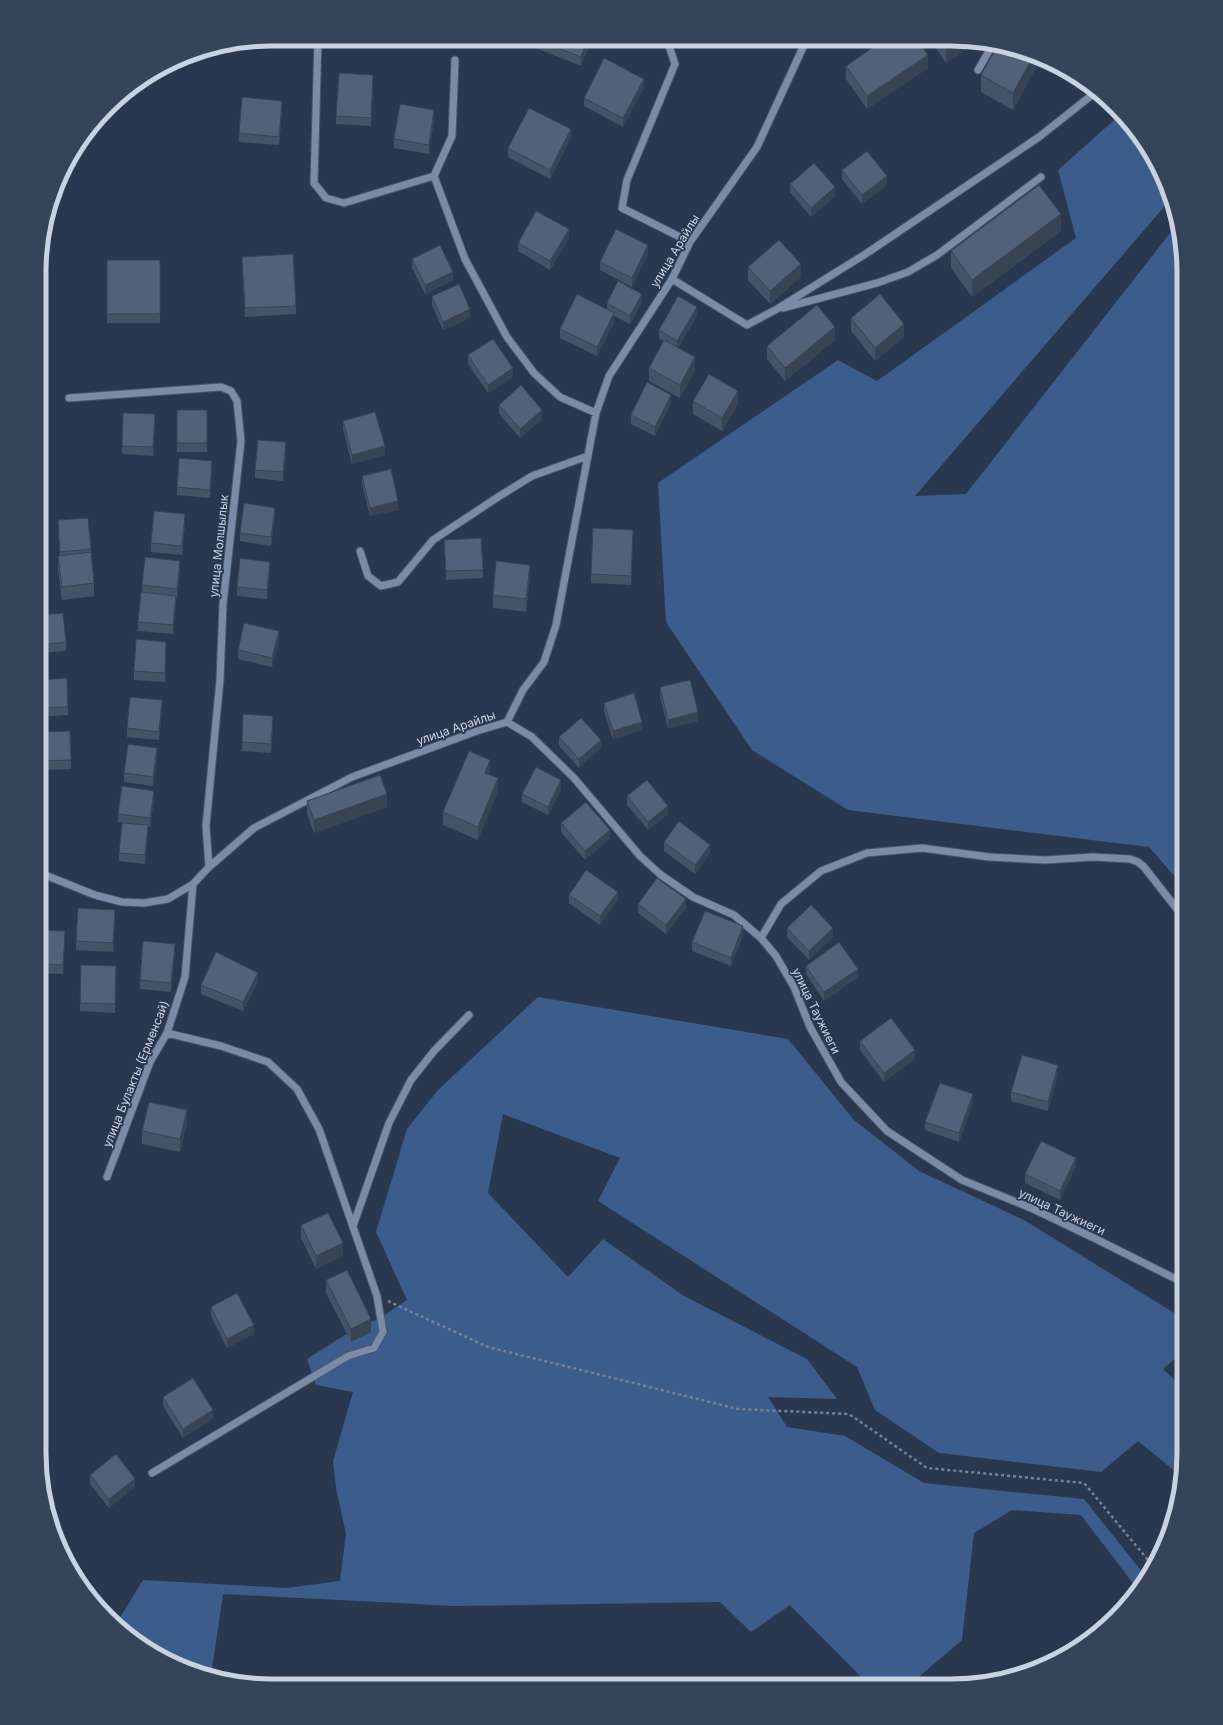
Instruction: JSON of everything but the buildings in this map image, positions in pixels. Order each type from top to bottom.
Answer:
[{"type":"street","points":[[318,46],[314,183],[326,198],[344,203],[434,176]]},
{"type":"street","points":[[669,46],[675,64],[626,180],[622,208],[690,242]]},
{"type":"street","name":"улица Арайлы","points":[[46,875],[95,895],[122,902],[144,903],[168,899],[193,884],[209,867],[254,828],[352,778],[477,731],[508,722],[523,690],[544,662],[556,625],[596,413],[609,376],[672,279],[690,242],[757,147],[803,46]]},
{"type":"street","points":[[978,70],[990,49]]},
{"type":"street","points":[[455,60],[452,136],[434,176],[465,259],[507,336],[534,373],[560,397],[596,413]]},
{"type":"street","points":[[672,279],[747,325],[777,309],[867,253],[1039,137],[1092,95]]},
{"type":"street","points":[[777,309],[870,285],[908,272],[936,255],[1041,177]]},
{"type":"street","name":"улица Молшылык","points":[[69,398],[221,387],[231,391],[237,401],[241,441],[223,604],[220,680],[206,826],[209,867]]},
{"type":"street","points":[[360,552],[368,576],[381,586],[398,582],[433,540],[476,510],[532,476],[588,456]]},
{"type":"street","name":"улица Таужиеги","points":[[508,722],[532,737],[574,778],[640,856],[661,876],[693,897],[734,915],[761,938],[776,956],[794,987],[810,1027],[841,1082],[886,1131],[962,1180],[1090,1236],[1177,1280]]},
{"type":"street","points":[[761,938],[781,904],[821,871],[867,853],[922,848],[989,857],[1045,860],[1093,857],[1130,859],[1138,862],[1144,867],[1177,909]]},
{"type":"street","name":"улица Булакты (Ерменсай)","points":[[107,1177],[150,1062],[167,1033],[185,977],[193,884]]},
{"type":"street","points":[[354,1226],[389,1123],[411,1080],[434,1051],[470,1015]]},
{"type":"street","points":[[152,1473],[348,1356],[374,1348],[383,1332],[377,1296],[320,1129],[297,1089],[268,1062],[221,1046],[167,1033]]},
{"type":"path","points":[[377,1296],[488,1347],[738,1409],[849,1414],[927,1468],[1084,1483],[1149,1562]]},
{"type":"shaded area","points":[[1116,118],[1130,134],[1154,172],[1162,192],[1164,207],[915,496],[966,494],[1173,229],[1177,257],[1177,879],[1149,847],[848,810],[752,750],[666,622],[658,483],[838,360],[877,381],[1076,238],[1058,170]]},
{"type":"shaded area","points":[[538,997],[788,1039],[854,1120],[919,1171],[1024,1220],[1177,1315],[1177,1357],[1163,1369],[1177,1382],[1176,1472],[1138,1441],[1101,1472],[939,1453],[875,1410],[857,1367],[598,1201],[620,1158],[503,1114],[488,1193],[568,1277],[603,1239],[684,1296],[807,1359],[837,1399],[768,1397],[787,1427],[845,1436],[924,1483],[1084,1499],[1143,1573],[1134,1585],[1081,1515],[1012,1510],[974,1533],[962,1640],[916,1679],[863,1679],[790,1605],[751,1632],[720,1602],[454,1606],[223,1594],[212,1670],[172,1656],[134,1632],[119,1619],[143,1580],[287,1588],[340,1581],[346,1534],[336,1488],[333,1461],[353,1392],[316,1385],[307,1359],[359,1326],[379,1319],[407,1300],[376,1232],[407,1129],[438,1090]]}]
